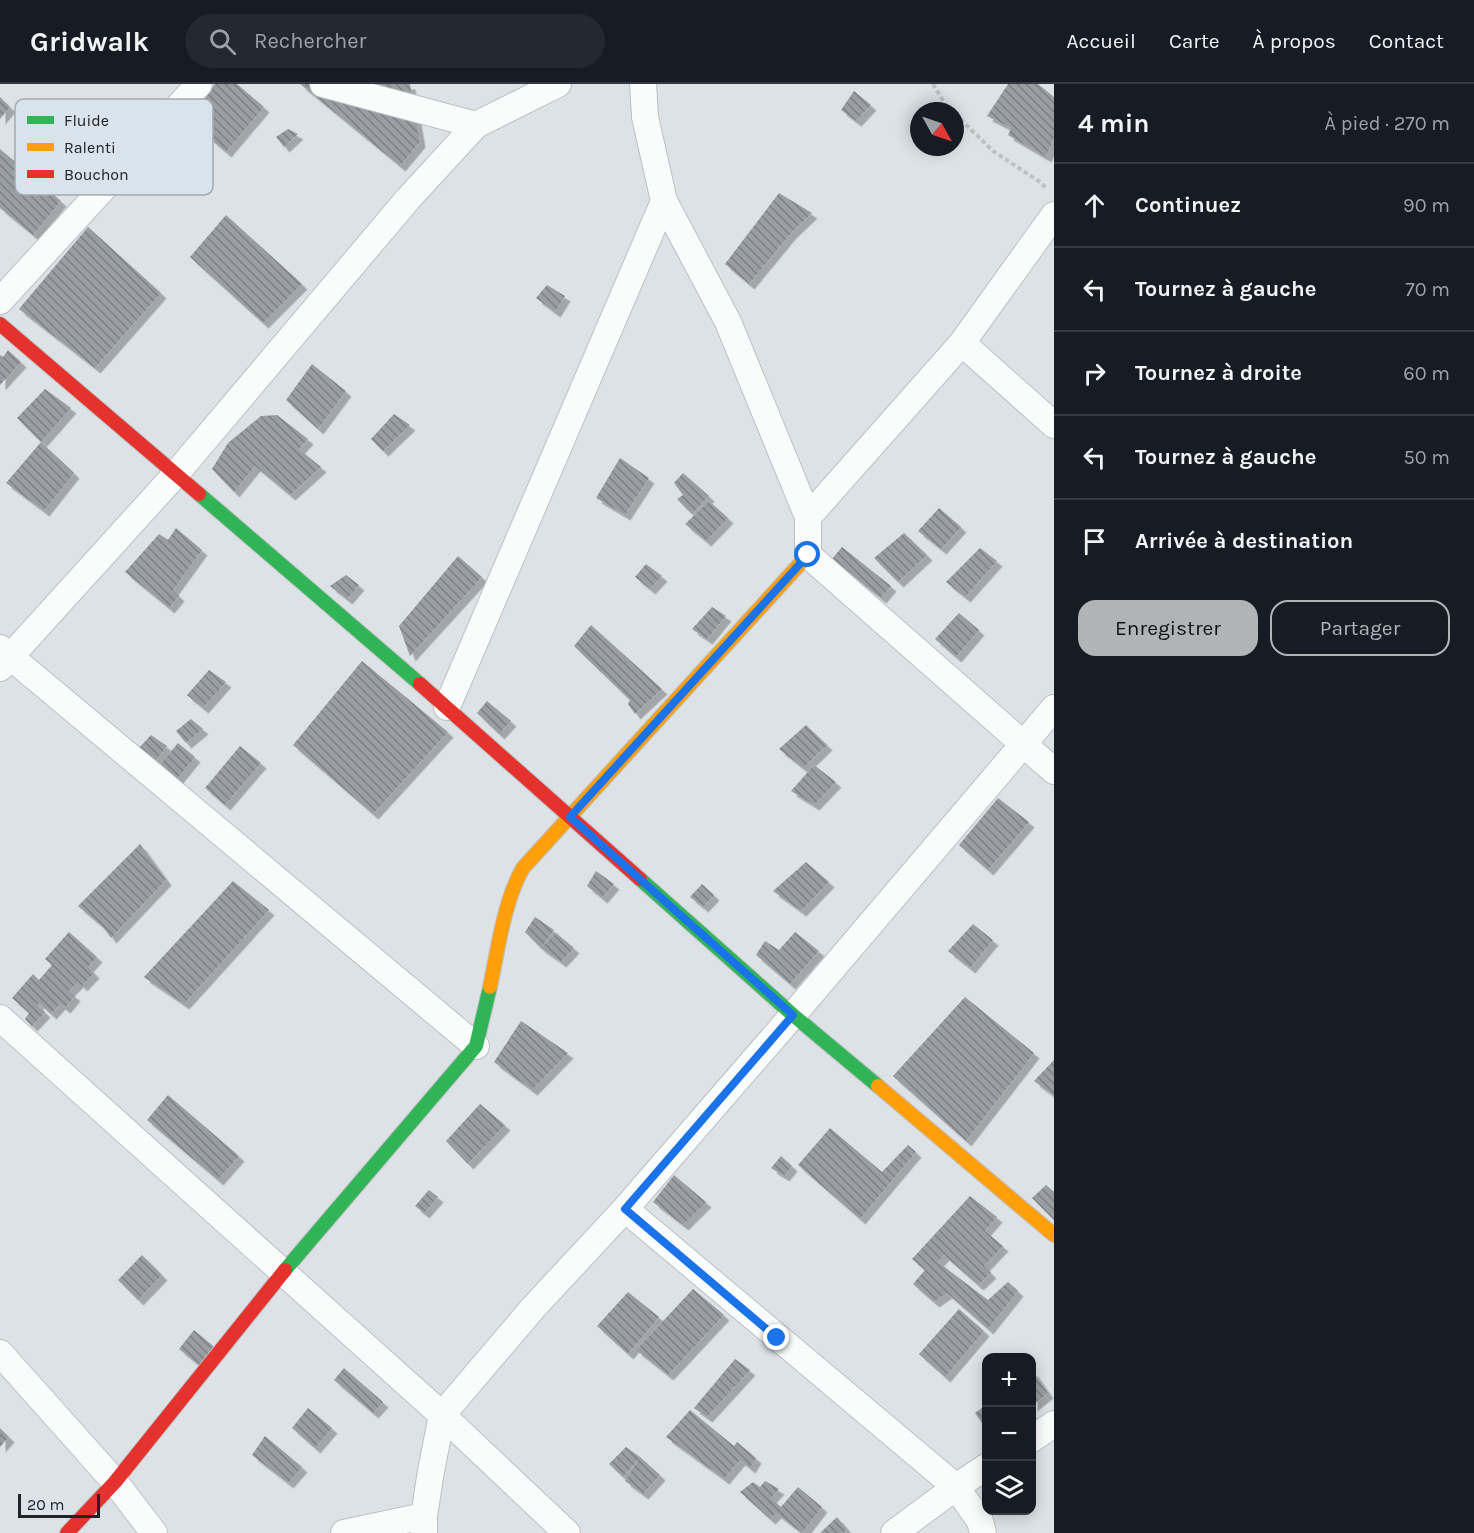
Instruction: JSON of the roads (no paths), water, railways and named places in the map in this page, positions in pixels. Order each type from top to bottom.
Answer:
[{"type":"street","points":[[185,99],[199,84]]},
{"type":"street","points":[[322,84],[476,125]]},
{"type":"street","points":[[476,1046],[3,658],[175,475],[408,199],[476,125],[558,84]]},
{"type":"street","points":[[68,1533],[115,1482],[283,1274],[476,1046],[510,897],[523,868],[808,555],[808,517],[728,322],[664,201],[645,117],[643,84]]},
{"type":"street","points":[[0,301],[97,195]]},
{"type":"street","points":[[447,707],[664,201]]},
{"type":"street","points":[[808,517],[962,343],[1054,215]]},
{"type":"street","points":[[0,324],[447,707],[793,1015],[1054,1235]]},
{"type":"street","points":[[962,343],[1054,425]]},
{"type":"street","points":[[808,555],[1054,771]]},
{"type":"street","points":[[344,1533],[424,1525],[431,1471],[442,1415],[533,1308],[625,1209],[793,1015],[1054,708]]},
{"type":"street","points":[[4,1030],[442,1415],[567,1533]]},
{"type":"street","points":[[625,1209],[956,1487],[980,1521],[983,1533]]},
{"type":"street","points":[[0,1353],[115,1482],[154,1533]]},
{"type":"street","points":[[1036,1435],[1054,1424]]},
{"type":"street","points":[[894,1533],[982,1470]]}]
